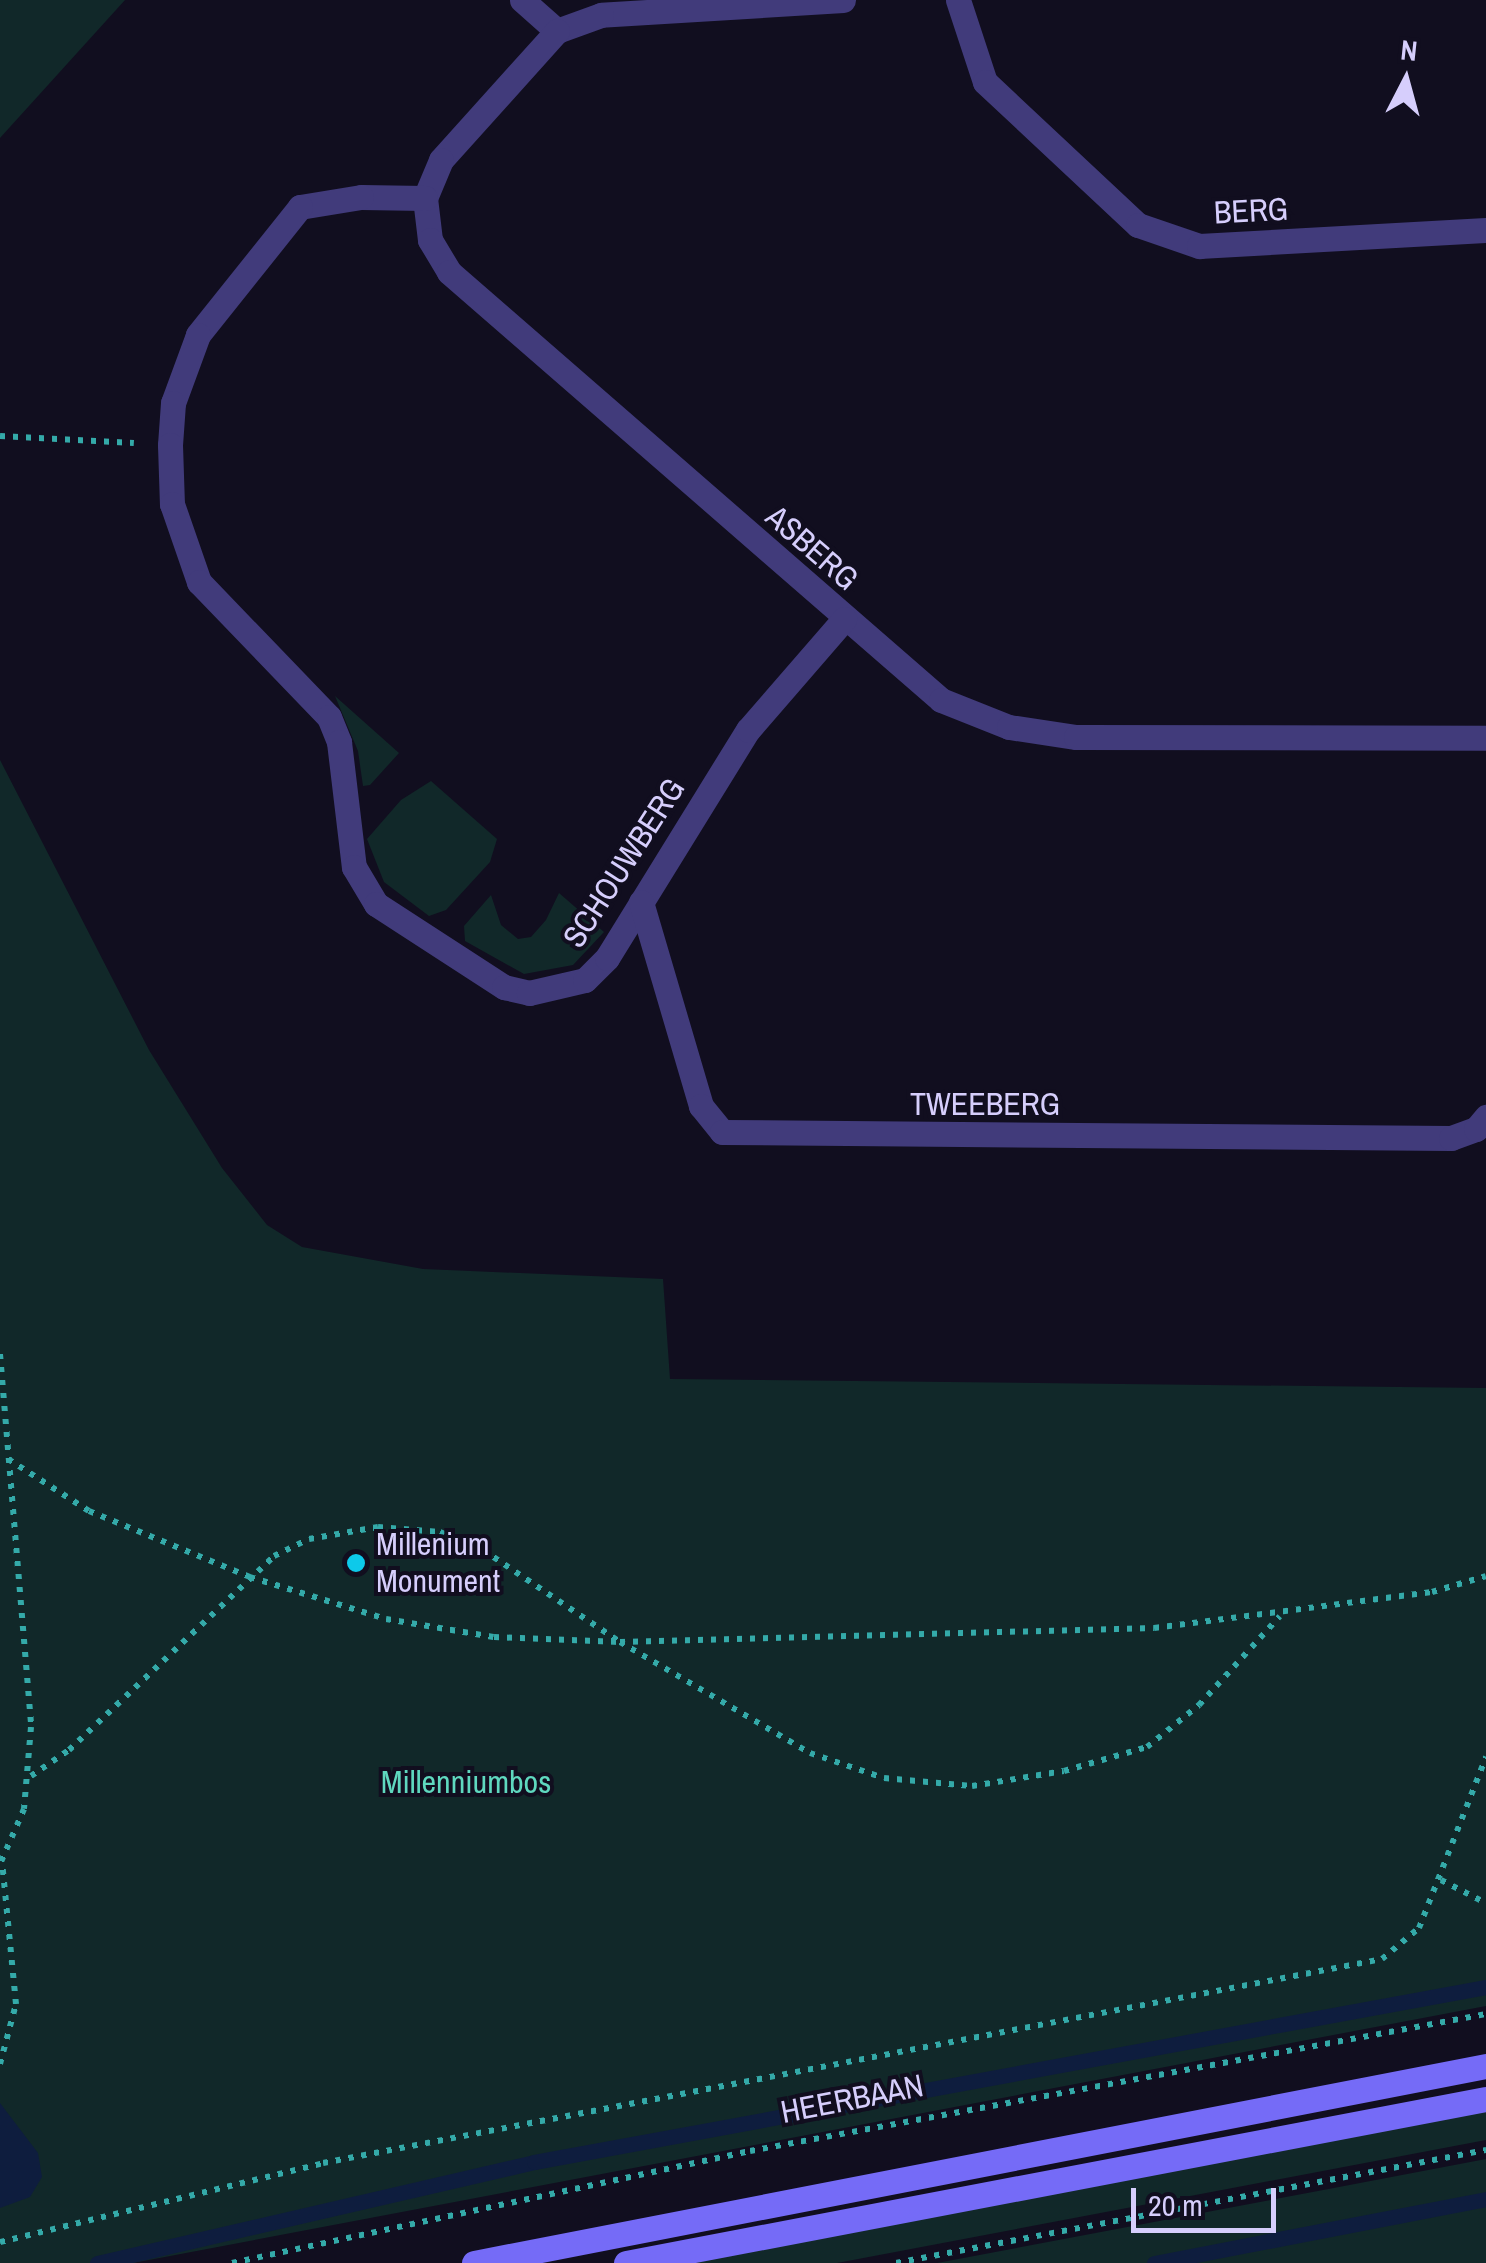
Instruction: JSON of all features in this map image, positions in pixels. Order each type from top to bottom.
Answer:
[{"type":"main road","points":[[474,2263],[1486,2066]]},
{"type":"main road","points":[[626,2263],[1486,2099]]},
{"type":"street","points":[[522,0],[556,31]]},
{"type":"street","points":[[425,198],[441,160],[556,31],[601,15],[844,0]]},
{"type":"street","name":"BERG","points":[[958,0],[985,82],[1138,225],[1199,246],[1486,230]]},
{"type":"street","name":"SCHOUWBERG","points":[[425,198],[361,197],[300,207],[198,335],[174,403],[170,445],[172,504],[199,582],[328,717],[339,742],[354,867],[376,904],[504,987],[529,993],[585,980],[608,958],[748,730],[844,620]]},
{"type":"street","name":"ASBERG","points":[[425,198],[430,240],[449,272],[844,620],[941,700],[1009,727],[1076,737],[1486,738]]},
{"type":"street","name":"TWEEBERG","points":[[641,902],[701,1106],[722,1132],[1451,1138],[1476,1129],[1486,1117]]},
{"type":"path","points":[[0,436],[170,445]]},
{"type":"path","points":[[0,1354],[31,1776],[1,1862],[16,2004],[0,2064]]},
{"type":"path","points":[[8,1459],[89,1511],[250,1577],[404,1622],[494,1637],[620,1642],[1154,1628],[1280,1615],[1432,1592],[1486,1576]]},
{"type":"path","points":[[31,1776],[69,1750],[250,1577],[309,1539],[378,1527],[440,1532],[482,1550],[620,1642],[810,1753],[884,1778],[972,1786],[1064,1772],[1147,1747],[1199,1705],[1280,1615]]},
{"type":"path","points":[[0,2242],[323,2163],[1382,1959],[1419,1928],[1486,1757]]},
{"type":"path","points":[[1440,1880],[1486,1903]]},
{"type":"path","name":"HEERBAAN","points":[[232,2263],[750,2151],[1486,2014]]},
{"type":"path","points":[[896,2263],[1486,2150]]},
{"type":"green space","points":[[0,0],[125,0],[0,138]]},
{"type":"green space","points":[[335,696],[399,753],[370,785],[363,786],[358,751]]},
{"type":"green space","name":"Millenniumbos","points":[[0,760],[149,1050],[222,1168],[267,1225],[302,1247],[423,1269],[663,1279],[670,1379],[1486,1388],[1486,2006],[133,2263],[0,2263]]},
{"type":"green space","points":[[431,781],[497,839],[490,862],[446,910],[429,916],[384,882],[367,839],[401,800]]},
{"type":"green space","points":[[559,893],[604,932],[573,965],[524,974],[465,941],[464,926],[491,895],[501,925],[518,939],[531,937],[546,920]]},
{"type":"green space","points":[[1486,2110],[1486,2140],[837,2263],[686,2263]]},
{"type":"green space","points":[[1486,2159],[1486,2263],[937,2263],[1318,2191]]},
{"type":"water","points":[[0,2103],[38,2153],[42,2177],[30,2197],[0,2208]]},
{"type":"waterway","points":[[97,2263],[534,2162],[1486,1987]]},
{"type":"waterway","points":[[1154,2263],[1486,2199]]},
{"type":"place","name":"Millenium Monument","points":[[356,1563]]}]
